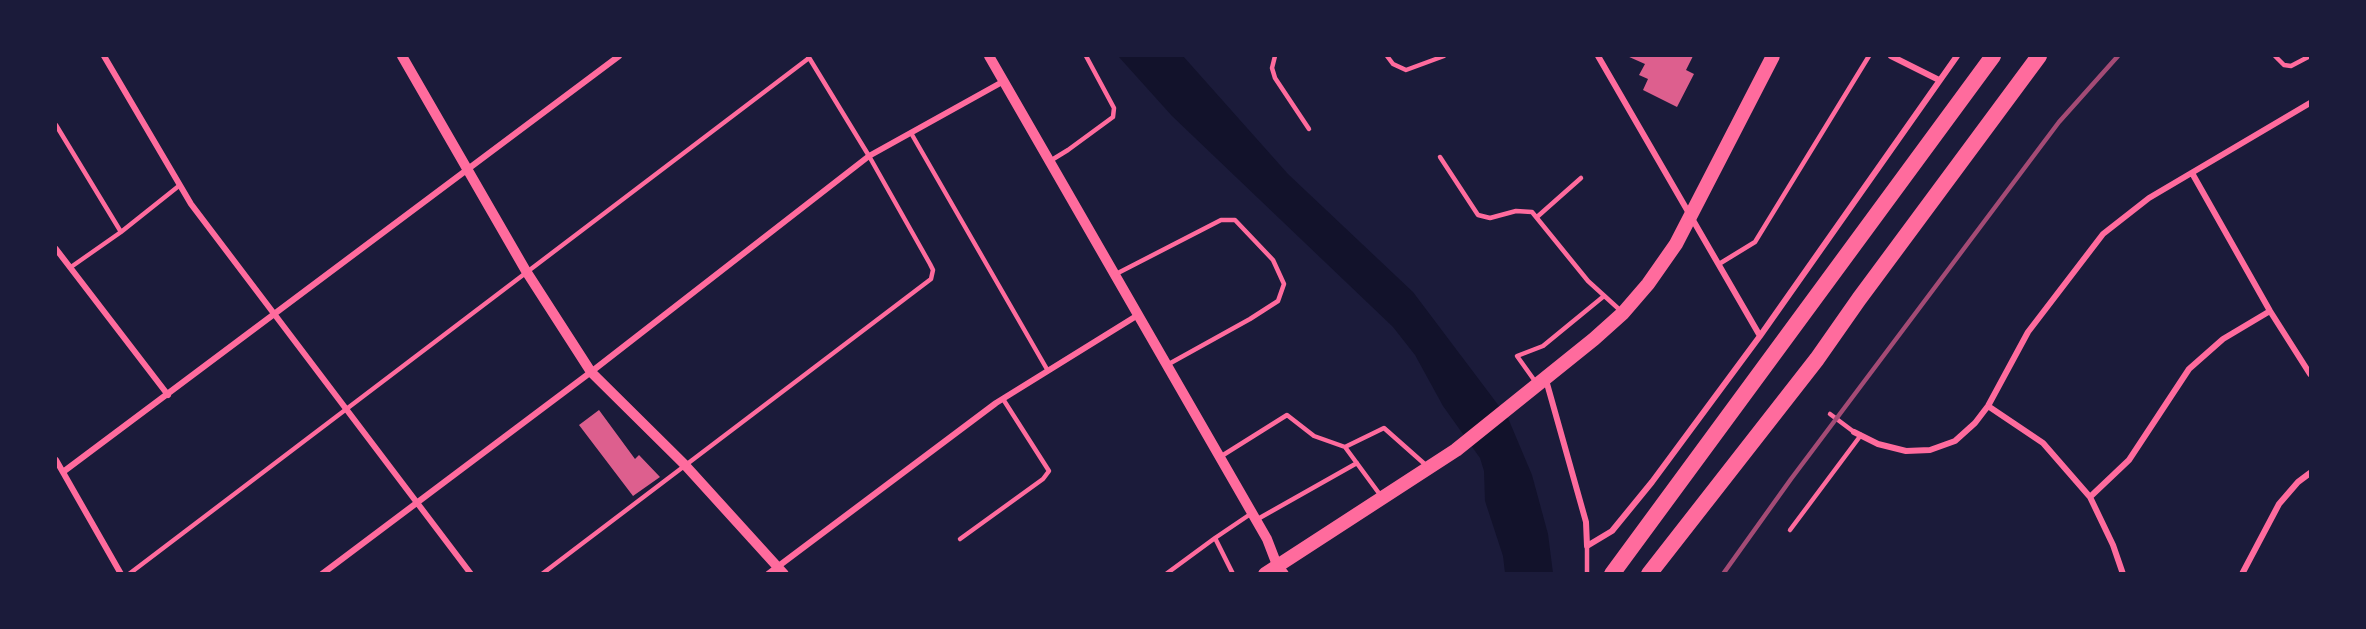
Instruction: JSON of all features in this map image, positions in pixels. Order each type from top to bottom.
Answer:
[{"type":"highway","points":[[1612,573],[1993,56]]},
{"type":"highway","points":[[1649,573],[1817,359],[2039,56]]},
{"type":"main road","points":[[1265,573],[1280,571],[1382,497],[1466,442],[1594,339],[1623,312],[1658,271],[1676,244],[1773,56]]},
{"type":"street","points":[[104,56],[191,204],[471,573]]},
{"type":"street","points":[[402,56],[526,271],[591,372],[685,465],[776,571],[1003,399],[1138,315]]},
{"type":"street","points":[[59,472],[168,395],[619,56]]},
{"type":"street","points":[[989,56],[1267,539],[1280,571]]},
{"type":"street","points":[[1598,56],[1760,336]]},
{"type":"street","points":[[1891,56],[1939,80]]},
{"type":"street","points":[[1542,382],[1586,522],[1587,546],[1606,537],[1628,514],[1760,336],[1957,56]]},
{"type":"street","points":[[322,573],[591,372],[869,156],[1004,81]]},
{"type":"street","points":[[1858,434],[1892,449],[1918,452],[1955,441],[1975,423],[1988,406],[2028,332],[2103,234],[2149,198],[2310,103]]},
{"type":"street","points":[[2192,173],[2270,311],[2310,374]]},
{"type":"street","points":[[56,249],[168,395]]},
{"type":"street","points":[[2090,497],[2129,460],[2189,369],[2223,339],[2270,311]]},
{"type":"street","points":[[1988,406],[2043,442],[2090,497],[2113,545],[2123,573]]},
{"type":"street","points":[[56,460],[59,472],[121,573]]},
{"type":"street","points":[[2242,573],[2279,504],[2298,482],[2310,473]]},
{"type":"lane","points":[[1050,161],[1113,117],[1114,108],[1086,56]]},
{"type":"lane","points":[[1275,56],[1272,68],[1275,78],[1309,129]]},
{"type":"lane","points":[[1387,56],[1393,64],[1406,70],[1444,56]]},
{"type":"lane","points":[[1719,264],[1755,242],[1869,56]]},
{"type":"lane","points":[[2276,56],[2284,65],[2291,66],[2310,56]]},
{"type":"lane","points":[[129,573],[808,57],[869,156],[930,264],[933,270],[931,279],[542,573]]},
{"type":"lane","points":[[56,124],[121,232]]},
{"type":"lane","points":[[910,133],[1048,371]]},
{"type":"lane","points":[[1440,157],[1478,214],[1490,218],[1516,211],[1532,212],[1588,281],[1623,312]]},
{"type":"lane","points":[[1537,217],[1581,178]]},
{"type":"lane","points":[[71,267],[121,232],[180,185]]},
{"type":"lane","points":[[1115,274],[1221,220],[1235,220],[1273,260],[1284,284],[1278,301],[1167,365]]},
{"type":"lane","points":[[1542,382],[1517,356],[1543,346],[1604,296]]},
{"type":"lane","points":[[960,539],[1043,479],[1049,471],[1003,399]]},
{"type":"lane","points":[[1790,530],[1858,434],[1830,414]]},
{"type":"lane","points":[[1220,457],[1287,415],[1314,436],[1345,447],[1382,497]]},
{"type":"lane","points":[[1345,447],[1384,428],[1428,468]]},
{"type":"lane","points":[[1166,573],[1215,538],[1357,463]]},
{"type":"lane","points":[[1215,538],[1233,573]]},
{"type":"lane","points":[[1587,546],[1587,573]]},
{"type":"shaded area","points":[[1118,56],[1183,56],[1288,174],[1413,292],[1508,418],[1532,475],[1548,534],[1553,573],[1505,573],[1503,556],[1485,501],[1484,471],[1480,458],[1443,406],[1415,355],[1393,327],[1172,116]]},
{"type":"building","points":[[1627,56],[1693,56],[1686,70],[1694,74],[1677,107],[1643,90],[1648,79],[1639,75],[1645,64]]},
{"type":"building","points":[[599,410],[635,459],[639,455],[660,477],[633,496],[579,425]]},
{"type":"railway","points":[[1723,574],[1791,479],[2059,122],[2118,56]]}]
